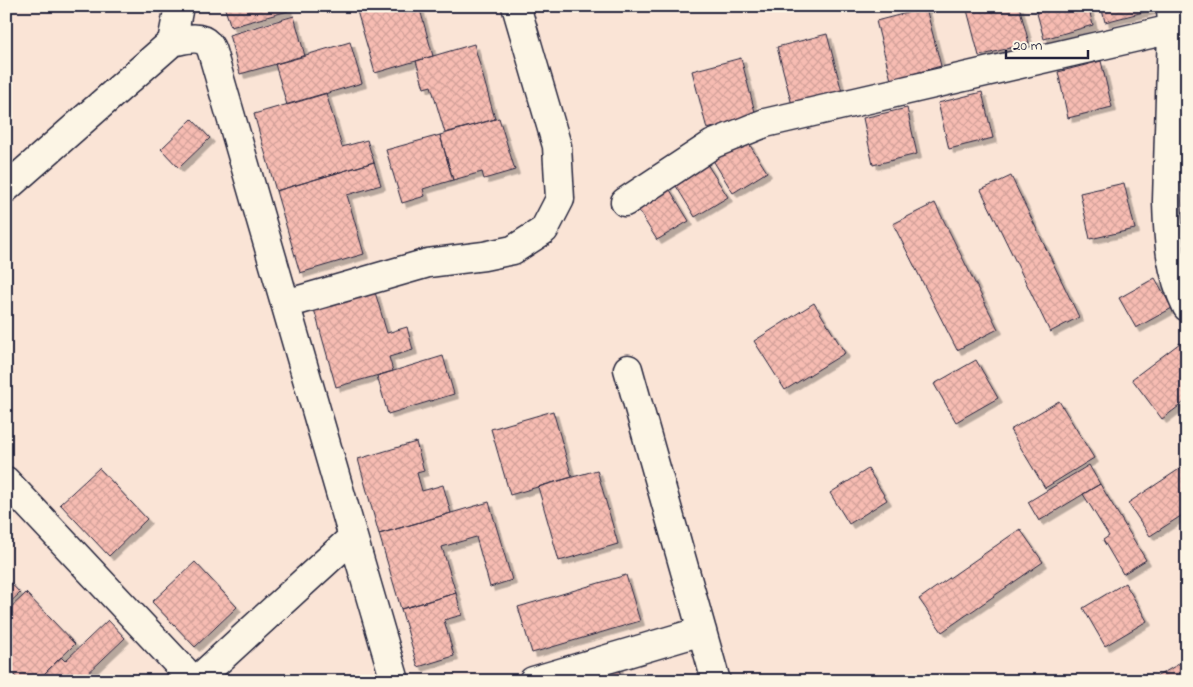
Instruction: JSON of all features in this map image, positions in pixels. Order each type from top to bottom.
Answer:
[{"type":"street","points":[[172,42],[179,6]]},
{"type":"street","points":[[286,304],[428,262],[484,256],[513,250],[544,230],[560,199],[557,146],[516,6]]},
{"type":"street","points":[[625,202],[713,144],[765,123],[1177,21],[1167,216],[1172,269],[1184,297]]},
{"type":"street","points":[[6,188],[172,42],[200,38],[208,44],[213,55],[395,681]]},
{"type":"street","points":[[628,369],[716,681]]},
{"type":"street","points":[[6,482],[195,681],[352,537]]},
{"type":"street","points":[[533,681],[702,632]]},
{"type":"building","points":[[224,6],[287,6],[288,11],[231,27]]},
{"type":"building","points":[[373,6],[419,6],[433,56],[375,73],[357,11]]},
{"type":"building","points":[[966,6],[1019,6],[1029,43],[979,56]]},
{"type":"building","points":[[1035,6],[1088,6],[1093,25],[1044,39]]},
{"type":"building","points":[[1101,6],[1154,6],[1155,9],[1105,22]]},
{"type":"building","points":[[926,8],[941,66],[891,80],[876,21]]},
{"type":"building","points":[[294,16],[305,56],[240,74],[229,35]]},
{"type":"building","points":[[827,34],[842,92],[792,105],[777,47]]},
{"type":"building","points":[[350,42],[362,83],[287,105],[275,64]]},
{"type":"building","points":[[474,44],[495,119],[445,133],[431,86],[424,88],[416,61]]},
{"type":"building","points":[[741,58],[756,116],[707,129],[692,71]]},
{"type":"building","points":[[1101,61],[1112,107],[1068,118],[1058,72]]},
{"type":"building","points":[[982,92],[993,138],[949,149],[938,103]]},
{"type":"building","points":[[326,93],[342,147],[367,140],[374,162],[276,191],[254,114]]},
{"type":"building","points":[[907,108],[917,154],[873,165],[863,118]]},
{"type":"building","points":[[499,118],[515,170],[484,179],[482,172],[453,180],[440,135]]},
{"type":"building","points":[[192,119],[210,138],[179,168],[161,149]]},
{"type":"building","points":[[440,135],[453,180],[423,189],[425,196],[402,203],[386,150]]},
{"type":"building","points":[[744,136],[767,172],[733,193],[711,157]]},
{"type":"building","points":[[705,161],[728,197],[695,217],[673,181]]},
{"type":"building","points":[[374,162],[381,185],[347,195],[364,254],[300,273],[276,191]]},
{"type":"building","points":[[1011,176],[1079,317],[1050,332],[981,190]]},
{"type":"building","points":[[1124,183],[1135,229],[1090,239],[1080,193]]},
{"type":"building","points":[[667,185],[689,221],[657,240],[635,205]]},
{"type":"building","points":[[935,203],[998,329],[957,350],[893,224]]},
{"type":"building","points":[[1155,278],[1172,308],[1136,328],[1119,298]]},
{"type":"building","points":[[375,292],[387,333],[407,327],[413,350],[389,357],[393,371],[336,387],[314,309]]},
{"type":"building","points":[[814,303],[845,353],[785,390],[754,341]]},
{"type":"building","points":[[1180,343],[1187,353],[1187,400],[1162,419],[1132,379]]},
{"type":"building","points":[[443,356],[454,394],[388,414],[377,376]]},
{"type":"building","points":[[976,360],[998,398],[956,422],[934,384]]},
{"type":"building","points":[[1059,401],[1094,458],[1045,488],[1010,430]]},
{"type":"building","points":[[553,411],[572,477],[510,495],[491,429]]},
{"type":"building","points":[[1187,437],[1187,450],[1180,442]]},
{"type":"building","points":[[416,442],[424,471],[417,473],[422,491],[443,485],[451,513],[379,534],[358,459]]},
{"type":"building","points":[[1187,464],[1187,512],[1150,536],[1128,503]]},
{"type":"building","points":[[1089,465],[1100,484],[1039,521],[1028,502]]},
{"type":"building","points":[[99,468],[147,519],[109,556],[60,504]]},
{"type":"building","points":[[868,469],[887,500],[849,524],[830,493]]},
{"type":"building","points":[[597,470],[618,544],[559,561],[538,487]]},
{"type":"building","points":[[1100,484],[1146,560],[1123,574],[1103,540],[1109,536],[1083,494]]},
{"type":"building","points":[[489,502],[512,580],[490,587],[476,537],[442,547],[456,593],[401,609],[379,534]]},
{"type":"building","points":[[1020,529],[1043,562],[942,632],[919,599]]},
{"type":"building","points":[[195,562],[237,607],[195,647],[152,602]]},
{"type":"building","points":[[626,575],[640,621],[532,653],[518,607]]},
{"type":"building","points":[[6,578],[20,593],[6,606]]},
{"type":"building","points":[[1125,583],[1147,621],[1105,646],[1083,608]]},
{"type":"building","points":[[26,593],[75,644],[37,681],[20,681],[6,667],[6,612]]},
{"type":"building","points":[[456,593],[462,615],[444,620],[454,656],[418,667],[401,609]]},
{"type":"building","points":[[108,620],[125,638],[82,679],[83,681],[37,681],[61,657],[65,661]]},
{"type":"building","points":[[617,661],[622,681],[551,681]]},
{"type":"building","points":[[1184,661],[1187,666],[1187,681],[1149,681]]}]
